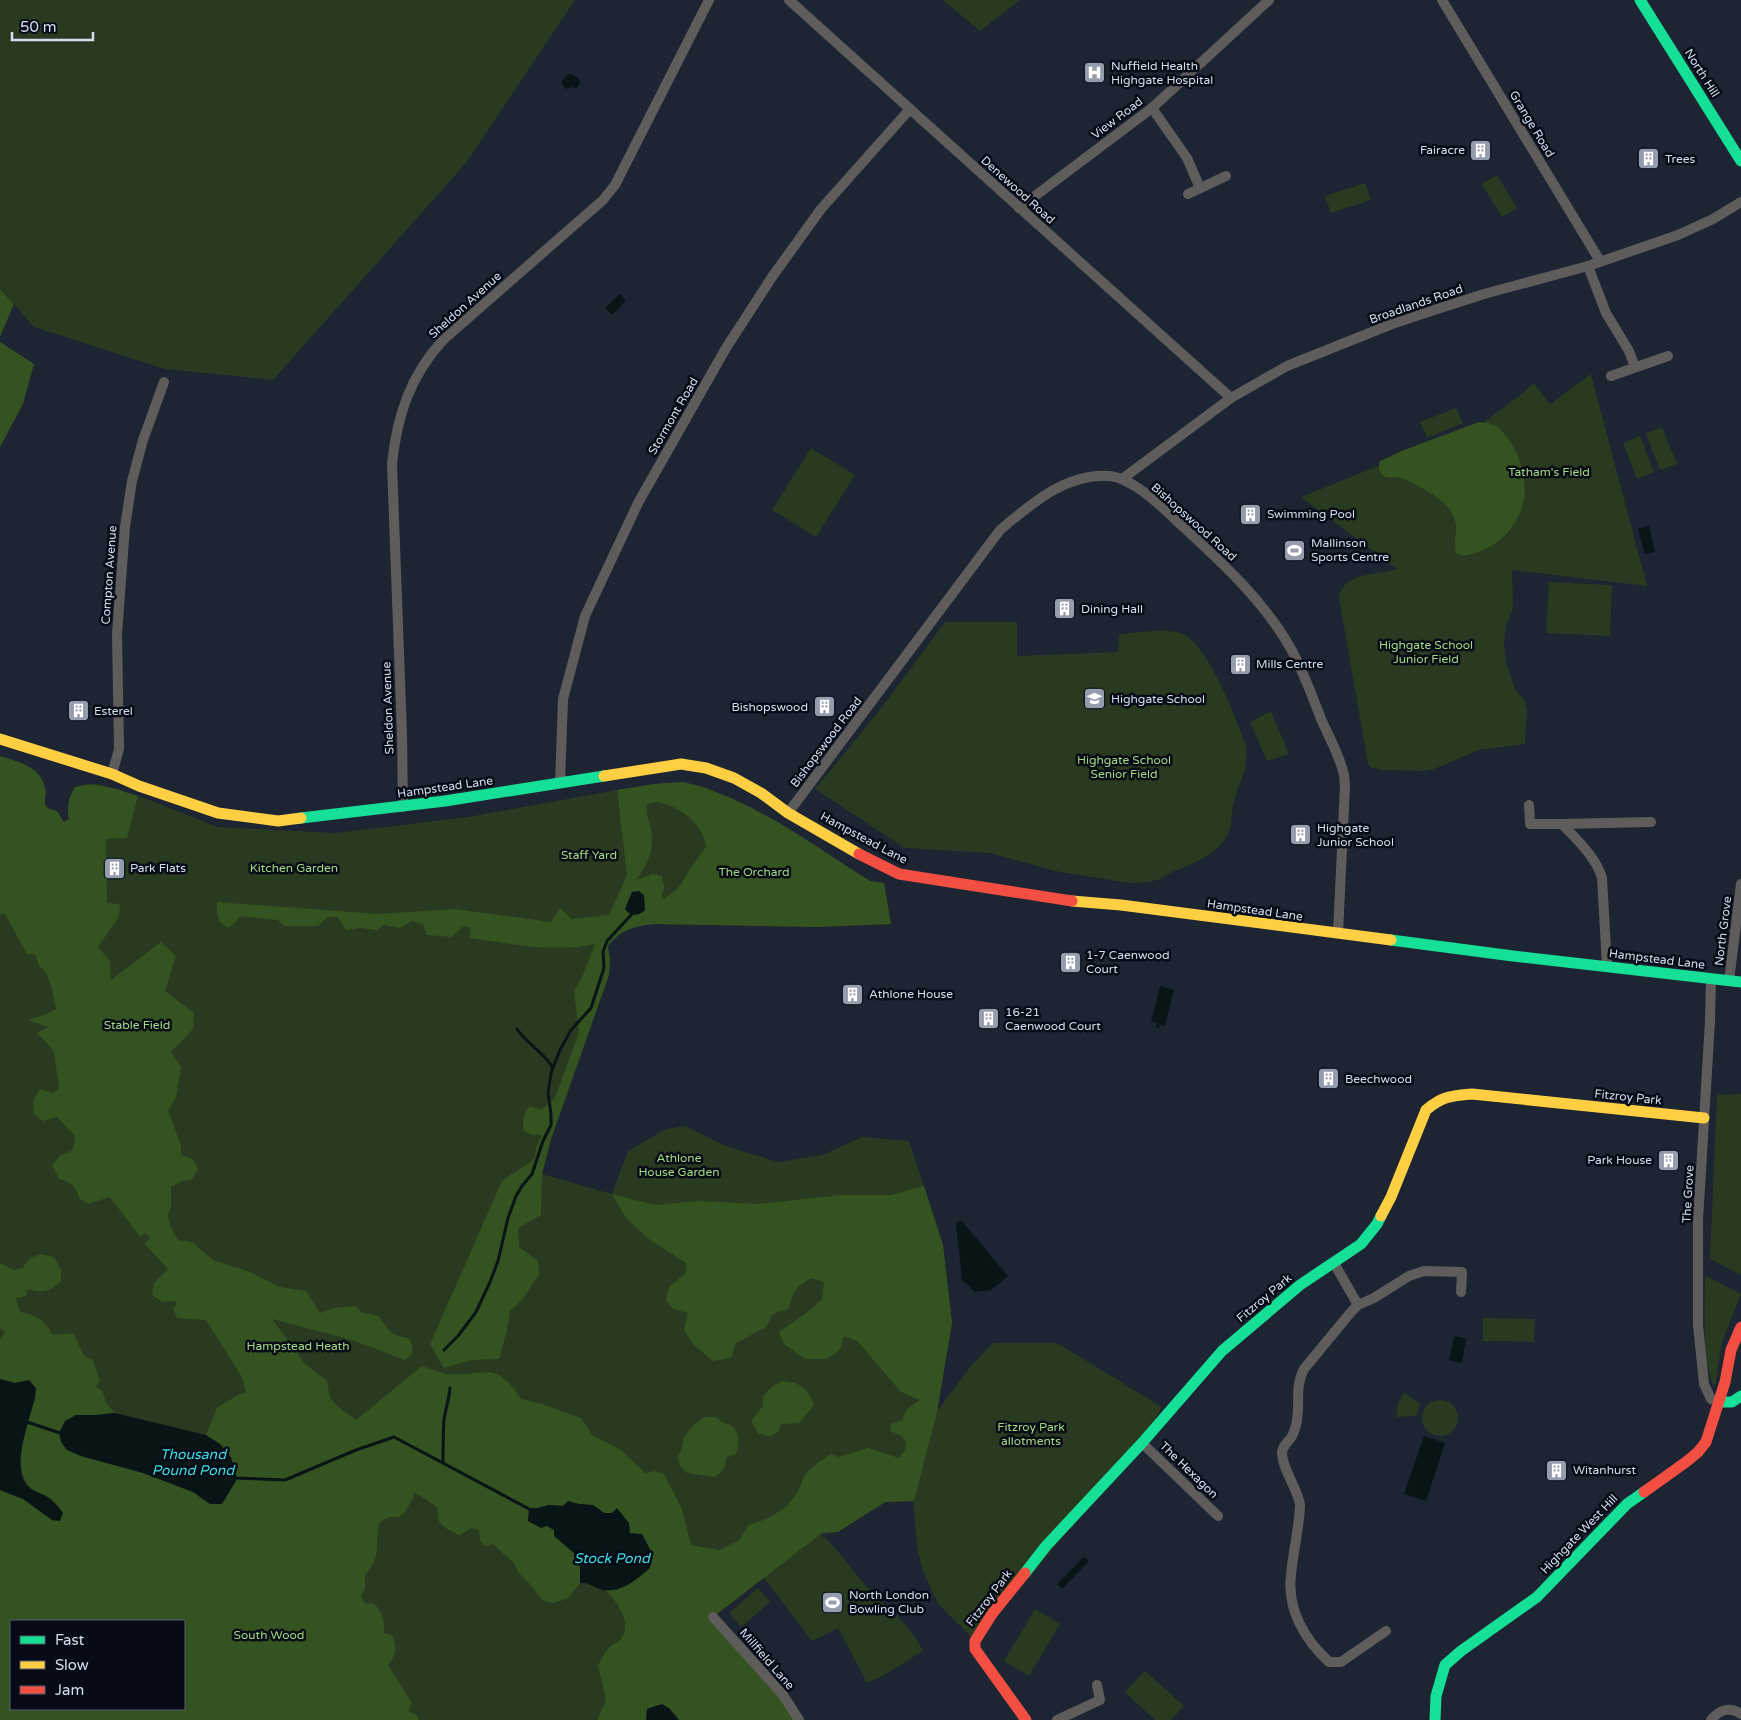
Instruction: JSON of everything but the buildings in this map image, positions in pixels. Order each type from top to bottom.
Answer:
[{"type":"main road","name":"North Hill","points":[[1640,0],[1741,161]]},
{"type":"main road","name":"Hampstead Lane","points":[[0,739],[112,774],[140,786],[218,813],[278,821],[403,807],[681,764],[706,768],[734,778],[761,793],[788,813],[868,859],[900,874],[1068,901],[1121,905],[1513,956],[1735,981]]},
{"type":"main road","name":"Fitzroy Park","points":[[1026,1720],[975,1649],[975,1641],[992,1614],[1046,1546],[1142,1443],[1222,1351],[1300,1284],[1361,1244],[1377,1224],[1391,1197],[1426,1110],[1437,1101],[1448,1096],[1472,1094],[1704,1118]]},
{"type":"main road","name":"Highgate West Hill","points":[[1435,1720],[1436,1696],[1445,1665],[1461,1651],[1537,1597],[1627,1504],[1698,1452],[1706,1442],[1719,1402],[1731,1350],[1741,1327]]},
{"type":"main road","points":[[1719,1402],[1732,1402],[1741,1396]]},
{"type":"street","name":"Sheldon Avenue","points":[[403,807],[392,464],[395,436],[410,390],[428,357],[443,340],[602,200],[614,185],[709,0]]},
{"type":"street","name":"Denewood Road","points":[[789,0],[1231,398]]},
{"type":"street","name":"View Road","points":[[1019,208],[1152,108],[1268,0]]},
{"type":"street","name":"Grange Road","points":[[1442,0],[1600,261]]},
{"type":"street","points":[[1152,108],[1187,158],[1200,188]]},
{"type":"street","name":"Stormont Road","points":[[560,783],[563,699],[585,616],[638,503],[726,348],[772,277],[821,209],[910,109]]},
{"type":"street","points":[[1188,194],[1226,176]]},
{"type":"street","name":"Broadlands Road","points":[[1122,479],[1231,398],[1287,366],[1392,324],[1484,294],[1588,266],[1678,235],[1713,219],[1741,202]]},
{"type":"street","points":[[1588,266],[1606,313],[1629,351],[1635,367]]},
{"type":"street","points":[[1611,376],[1668,356]]},
{"type":"street","name":"Compton Avenue","points":[[112,774],[119,749],[117,634],[125,527],[132,480],[142,440],[164,382]]},
{"type":"street","name":"Bishopswood Road","points":[[788,813],[1000,530],[1028,506],[1064,484],[1081,478],[1111,476],[1122,479],[1134,486],[1161,506],[1248,589],[1278,629],[1298,664],[1344,775],[1345,791],[1338,933]]},
{"type":"street","points":[[1529,805],[1530,824],[1651,822]]},
{"type":"street","points":[[1562,824],[1582,844],[1600,870],[1607,966]]},
{"type":"street","name":"North Grove","points":[[1735,981],[1741,884]]},
{"type":"street","name":"The Grove","points":[[1711,979],[1698,1220],[1698,1325],[1704,1384],[1711,1398],[1719,1402]]},
{"type":"street","points":[[1334,1263],[1358,1305]]},
{"type":"street","points":[[1386,1631],[1340,1662],[1329,1662],[1315,1650],[1304,1634],[1294,1611],[1290,1592],[1300,1504],[1290,1480],[1282,1452],[1284,1446],[1291,1438],[1296,1424],[1299,1378],[1304,1369],[1358,1305],[1374,1298],[1410,1276],[1424,1271],[1462,1272],[1461,1292]]},
{"type":"street","name":"The Hexagon","points":[[1142,1443],[1218,1516]]},
{"type":"street","name":"Millfield Lane","points":[[713,1617],[783,1695],[799,1720]]},
{"type":"street","points":[[1057,1720],[1100,1700],[1097,1685]]},
{"type":"street","points":[[1711,1720],[1720,1711],[1737,1711],[1741,1714]]},
{"type":"green space","points":[[0,0],[575,0],[466,163],[273,380],[165,369],[34,327],[0,288]]},
{"type":"green space","points":[[943,0],[1020,0],[980,31]]},
{"type":"green space","points":[[1497,175],[1517,208],[1502,217],[1482,184]]},
{"type":"green space","points":[[1365,183],[1371,200],[1331,213],[1325,196]]},
{"type":"green space","points":[[0,289],[14,304],[0,337]]},
{"type":"green space","points":[[0,342],[34,364],[23,404],[0,447]]},
{"type":"green space","points":[[1591,374],[1647,586],[1512,570],[1513,609],[1506,626],[1504,643],[1506,662],[1515,689],[1525,701],[1527,710],[1525,744],[1479,750],[1434,769],[1423,771],[1372,768],[1368,764],[1339,598],[1347,583],[1354,579],[1397,569],[1301,497],[1480,425],[1522,394],[1533,383],[1550,404]]},
{"type":"green space","points":[[1456,408],[1463,423],[1427,438],[1420,422]]},
{"type":"green space","points":[[1479,422],[1494,425],[1509,439],[1515,449],[1523,472],[1525,494],[1517,520],[1500,540],[1486,549],[1469,555],[1461,555],[1456,553],[1456,524],[1447,506],[1431,493],[1408,481],[1382,475],[1379,464],[1380,461],[1404,450]]},
{"type":"green space","points":[[1662,427],[1677,464],[1660,470],[1646,434]]},
{"type":"green space","points":[[1640,436],[1654,472],[1637,479],[1623,443]]},
{"type":"green space","points":[[811,448],[855,475],[816,537],[772,510]]},
{"type":"green space","points":[[1549,582],[1612,585],[1610,636],[1546,633]]},
{"type":"green space","name":"Highgate School Senior Field","points":[[945,622],[1017,622],[1017,656],[1118,652],[1119,634],[1169,631],[1183,634],[1203,653],[1212,668],[1236,719],[1246,746],[1247,754],[1244,773],[1234,802],[1229,832],[1224,841],[1200,860],[1163,876],[1164,878],[1149,882],[1129,883],[1055,871],[990,853],[905,848],[815,789],[879,711]]},
{"type":"green space","points":[[1271,711],[1289,754],[1267,761],[1250,722]]},
{"type":"green space","name":"Hampstead Heath","points":[[0,756],[28,766],[39,775],[46,790],[46,806],[58,812],[64,822],[69,819],[69,803],[75,787],[86,784],[98,784],[144,798],[218,827],[335,833],[468,817],[617,790],[654,784],[683,782],[705,787],[735,800],[772,819],[870,881],[884,883],[891,924],[816,927],[654,924],[633,928],[618,936],[608,946],[610,959],[609,975],[551,1139],[542,1174],[612,1194],[628,1151],[666,1129],[685,1126],[726,1146],[778,1162],[822,1155],[862,1137],[909,1141],[943,1245],[952,1323],[937,1411],[971,1366],[993,1343],[1057,1343],[1162,1407],[1142,1443],[975,1641],[938,1604],[922,1569],[917,1546],[913,1501],[885,1502],[838,1532],[820,1534],[834,1547],[869,1589],[906,1625],[923,1651],[883,1676],[867,1683],[838,1628],[812,1641],[764,1578],[713,1617],[799,1720],[0,1720]]},
{"type":"green space","points":[[0,756],[28,766],[39,775],[46,790],[46,806],[58,812],[64,822],[69,819],[69,803],[75,787],[99,785],[138,796],[127,838],[106,839],[107,903],[120,904],[119,917],[98,947],[110,961],[111,980],[161,942],[176,956],[165,991],[194,1013],[193,1029],[171,1052],[181,1067],[176,1098],[168,1110],[181,1145],[181,1155],[193,1159],[198,1170],[191,1180],[182,1181],[171,1187],[171,1207],[168,1215],[170,1226],[178,1240],[192,1242],[213,1260],[250,1272],[280,1287],[306,1291],[320,1313],[333,1308],[356,1306],[361,1312],[379,1316],[394,1334],[408,1338],[413,1346],[412,1354],[405,1360],[352,1340],[272,1319],[305,1364],[327,1381],[330,1398],[337,1406],[356,1420],[422,1366],[447,1374],[488,1372],[496,1374],[504,1378],[512,1386],[521,1399],[539,1403],[581,1418],[593,1436],[620,1449],[645,1473],[656,1471],[664,1474],[682,1509],[691,1545],[719,1550],[738,1541],[749,1525],[766,1519],[785,1508],[798,1492],[805,1474],[831,1454],[839,1457],[868,1448],[899,1458],[905,1450],[906,1443],[902,1436],[890,1431],[891,1424],[902,1420],[906,1410],[920,1400],[901,1392],[858,1342],[844,1336],[840,1350],[827,1359],[805,1359],[784,1344],[779,1332],[809,1311],[822,1299],[824,1282],[811,1278],[796,1290],[789,1309],[773,1314],[766,1327],[736,1343],[731,1358],[713,1361],[693,1344],[684,1330],[688,1313],[673,1309],[666,1300],[669,1287],[686,1273],[686,1263],[650,1240],[626,1218],[612,1194],[655,1205],[698,1201],[758,1204],[842,1195],[891,1195],[924,1186],[943,1245],[952,1323],[937,1412],[914,1501],[885,1502],[838,1532],[822,1533],[713,1617],[799,1720],[679,1720],[677,1716],[657,1705],[647,1709],[646,1720],[597,1720],[606,1700],[598,1665],[607,1650],[621,1639],[625,1626],[622,1613],[605,1590],[616,1589],[630,1533],[612,1513],[604,1513],[593,1505],[568,1501],[563,1506],[549,1505],[538,1508],[547,1526],[554,1530],[562,1543],[580,1561],[580,1583],[567,1599],[553,1603],[543,1601],[518,1572],[514,1563],[493,1544],[485,1546],[480,1541],[479,1530],[472,1528],[459,1535],[449,1530],[442,1525],[438,1518],[438,1508],[413,1492],[413,1498],[405,1512],[399,1517],[389,1517],[380,1522],[376,1555],[371,1568],[365,1575],[365,1589],[361,1597],[366,1604],[373,1603],[379,1609],[384,1624],[384,1633],[392,1635],[395,1650],[393,1658],[388,1665],[412,1703],[408,1711],[417,1715],[419,1720],[0,1720],[0,1490],[23,1499],[52,1520],[48,1497],[35,1491],[28,1485],[22,1466],[21,1454],[25,1430],[36,1399],[29,1381],[15,1383],[0,1379],[0,1339],[5,1332],[0,1328],[0,1263],[14,1270],[22,1268],[30,1258],[41,1254],[54,1257],[61,1270],[61,1281],[54,1287],[46,1291],[28,1289],[26,1296],[16,1298],[20,1312],[30,1314],[39,1319],[52,1334],[74,1334],[84,1356],[93,1360],[100,1381],[96,1387],[103,1392],[106,1403],[115,1413],[96,1415],[81,1456],[143,1473],[193,1492],[210,1504],[222,1503],[237,1479],[224,1448],[206,1435],[217,1408],[239,1394],[246,1393],[242,1377],[206,1320],[177,1318],[173,1309],[177,1303],[174,1301],[163,1302],[152,1295],[154,1283],[168,1269],[144,1243],[150,1239],[146,1233],[140,1237],[110,1197],[88,1204],[79,1198],[73,1185],[59,1179],[52,1165],[61,1155],[73,1150],[75,1136],[57,1117],[43,1121],[34,1114],[33,1101],[40,1089],[52,1093],[59,1089],[54,1051],[37,1033],[48,1027],[28,1020],[56,1009],[49,979],[39,966],[35,954],[27,954],[5,914],[0,914]]},
{"type":"green space","name":"The Orchard","points":[[683,782],[733,799],[780,824],[870,881],[884,883],[891,924],[816,927],[654,924],[628,930],[613,940],[608,946],[610,959],[609,975],[551,1139],[542,1174],[541,1215],[518,1228],[519,1247],[538,1261],[539,1275],[520,1302],[510,1311],[499,1359],[472,1360],[444,1368],[430,1344],[502,1181],[535,1158],[536,1147],[542,1135],[532,1135],[524,1131],[524,1118],[530,1106],[541,1110],[555,1098],[579,1032],[574,991],[582,977],[595,944],[564,948],[517,945],[470,938],[470,927],[462,927],[452,937],[427,935],[423,924],[412,921],[400,928],[384,925],[377,930],[360,928],[346,930],[338,917],[328,917],[318,926],[284,926],[278,920],[241,916],[229,928],[218,918],[217,902],[379,914],[455,909],[551,922],[560,908],[572,919],[609,915],[627,875],[617,790],[654,784]],"holes":[[[657,802],[681,811],[695,823],[704,839],[706,847],[678,888],[664,898],[662,896],[664,887],[662,876],[653,874],[636,880],[646,865],[651,848],[652,835],[647,804]]]},
{"type":"green space","points":[[1741,1094],[1741,1275],[1710,1259],[1717,1095]]},
{"type":"green space","points":[[1705,1275],[1741,1294],[1722,1342],[1715,1387],[1711,1378],[1706,1350],[1704,1316]]},
{"type":"green space","points":[[1483,1318],[1535,1319],[1534,1342],[1483,1341]]},
{"type":"green space","points":[[782,1381],[794,1383],[806,1390],[814,1405],[799,1423],[781,1424],[779,1431],[770,1437],[758,1433],[751,1421],[763,1406],[763,1396],[773,1386]]},
{"type":"green space","points":[[1404,1392],[1420,1404],[1416,1416],[1396,1417],[1398,1404]]},
{"type":"green space","points":[[1440,1400],[1453,1405],[1458,1418],[1453,1431],[1440,1436],[1427,1431],[1422,1418],[1427,1405]]},
{"type":"green space","points":[[704,1417],[716,1417],[730,1425],[736,1431],[738,1438],[736,1454],[726,1458],[724,1469],[715,1477],[687,1473],[680,1466],[678,1456],[686,1434]]},
{"type":"green space","points":[[758,1588],[770,1602],[741,1627],[729,1613]]},
{"type":"green space","points":[[1035,1609],[1060,1624],[1029,1676],[1004,1661]]},
{"type":"green space","points":[[1145,1671],[1184,1706],[1171,1720],[1155,1720],[1125,1692]]},
{"type":"water","points":[[571,74],[579,79],[580,84],[576,89],[572,87],[565,89],[562,81],[567,75]]},
{"type":"water","points":[[620,294],[626,301],[612,315],[605,308]]},
{"type":"water","points":[[1649,526],[1655,552],[1645,554],[1638,529]]},
{"type":"water","points":[[639,891],[644,895],[645,910],[637,914],[627,912],[625,909],[632,892]]},
{"type":"water","points":[[1160,986],[1174,990],[1165,1026],[1160,1025],[1159,1028],[1156,1027],[1157,1023],[1151,1022]]},
{"type":"water","points":[[961,1220],[1008,1276],[991,1290],[975,1292],[962,1280],[956,1223]]},
{"type":"water","points":[[1454,1336],[1466,1338],[1462,1363],[1449,1360]]},
{"type":"water","points":[[0,1379],[15,1383],[29,1380],[36,1388],[21,1453],[23,1478],[33,1490],[51,1499],[63,1513],[60,1521],[52,1520],[23,1499],[0,1490]]},
{"type":"water","name":"Thousand Pound Pond","points":[[115,1413],[206,1435],[220,1444],[231,1457],[237,1479],[222,1504],[210,1504],[193,1492],[143,1473],[81,1456],[67,1450],[61,1442],[59,1433],[65,1421],[76,1415]]},
{"type":"water","points":[[1424,1436],[1445,1443],[1426,1501],[1404,1494]]},
{"type":"water","name":"Stock Pond","points":[[568,1501],[593,1505],[604,1513],[612,1513],[617,1508],[629,1523],[630,1533],[642,1534],[652,1553],[650,1568],[629,1584],[617,1589],[603,1590],[589,1584],[580,1583],[580,1561],[574,1557],[574,1553],[554,1536],[554,1530],[547,1526],[541,1528],[528,1521],[529,1508],[549,1505],[563,1506]]},
{"type":"water","points":[[1084,1557],[1089,1561],[1062,1589],[1057,1584]]},
{"type":"water","points":[[662,1704],[669,1708],[679,1720],[646,1720],[647,1709]]},
{"type":"waterway","points":[[444,1350],[458,1336],[476,1312],[490,1282],[498,1261],[508,1218],[516,1196],[532,1174],[543,1141],[551,1125],[548,1093],[551,1073],[560,1050],[571,1030],[591,1008],[604,968],[603,952],[607,941],[632,914]]},
{"type":"waterway","points":[[517,1029],[546,1058],[553,1068]]},
{"type":"waterway","points":[[443,1463],[444,1419],[450,1388]]},
{"type":"waterway","points":[[24,1421],[63,1434]]},
{"type":"waterway","points":[[234,1478],[285,1480],[356,1450],[394,1437],[531,1510]]},
{"type":"traffic: fast","points":[[1640,0],[1741,161]]},
{"type":"traffic: fast","points":[[301,818],[445,801],[604,776]]},
{"type":"traffic: fast","points":[[1391,940],[1741,982]]},
{"type":"traffic: fast","points":[[1025,1573],[1046,1546],[1142,1443],[1222,1351],[1300,1285],[1361,1244],[1381,1216]]},
{"type":"traffic: fast","points":[[1719,1402],[1732,1402],[1741,1396]]},
{"type":"traffic: fast","points":[[1435,1720],[1436,1696],[1445,1665],[1461,1651],[1537,1597],[1627,1504],[1644,1492]]},
{"type":"traffic: slow","points":[[0,739],[112,774],[139,786],[218,813],[278,821],[301,818]]},
{"type":"traffic: slow","points":[[604,776],[681,764],[706,768],[734,778],[761,793],[788,813],[859,854]]},
{"type":"traffic: slow","points":[[1072,901],[1121,905],[1391,940]]},
{"type":"traffic: slow","points":[[1381,1216],[1391,1197],[1426,1110],[1448,1097],[1472,1094],[1704,1118]]},
{"type":"traffic: jam","points":[[859,854],[899,874],[1072,901]]},
{"type":"traffic: jam","points":[[1644,1492],[1686,1462],[1706,1442],[1725,1382],[1731,1350],[1741,1327]]},
{"type":"traffic: jam","points":[[1025,1573],[992,1614],[975,1641],[975,1649],[1026,1720]]},
{"type":"place","name":"Nuffield Health Highgate Hospital","points":[[1095,73]]},
{"type":"place","name":"Fairacre","points":[[1481,150]]},
{"type":"place","name":"Trees","points":[[1649,159]]},
{"type":"place","name":"Swimming Pool","points":[[1251,514]]},
{"type":"place","name":"Mallinson Sports Centre","points":[[1295,550]]},
{"type":"place","name":"Dining Hall","points":[[1065,609]]},
{"type":"place","name":"Mills Centre","points":[[1240,664]]},
{"type":"place","name":"Highgate School","points":[[1095,699]]},
{"type":"place","name":"Bishopswood","points":[[824,707]]},
{"type":"place","name":"Esterel","points":[[78,711]]},
{"type":"place","name":"Highgate Junior School","points":[[1301,835]]},
{"type":"place","name":"Park Flats","points":[[114,868]]},
{"type":"place","name":"1-7 Caenwood Court","points":[[1070,962]]},
{"type":"place","name":"Athlone House","points":[[853,994]]},
{"type":"place","name":"16-21 Caenwood Court","points":[[989,1019]]},
{"type":"place","name":"Beechwood","points":[[1329,1079]]},
{"type":"place","name":"Park House","points":[[1668,1160]]},
{"type":"place","name":"Witanhurst","points":[[1557,1470]]},
{"type":"place","name":"North London Bowling Club","points":[[833,1602]]},
{"type":"park label","name":"Tatham's Field","points":[[1549,472]]},
{"type":"park label","name":"Highgate School Junior Field","points":[[1426,652]]},
{"type":"park label","name":"Staff Yard","points":[[589,855]]},
{"type":"park label","name":"Kitchen Garden","points":[[294,868]]},
{"type":"park label","name":"Stable Field","points":[[137,1025]]},
{"type":"park label","name":"Athlone House Garden","points":[[679,1165]]},
{"type":"park label","name":"Fitzroy Park allotments","points":[[1031,1434]]},
{"type":"park label","name":"South Wood","points":[[269,1635]]}]
